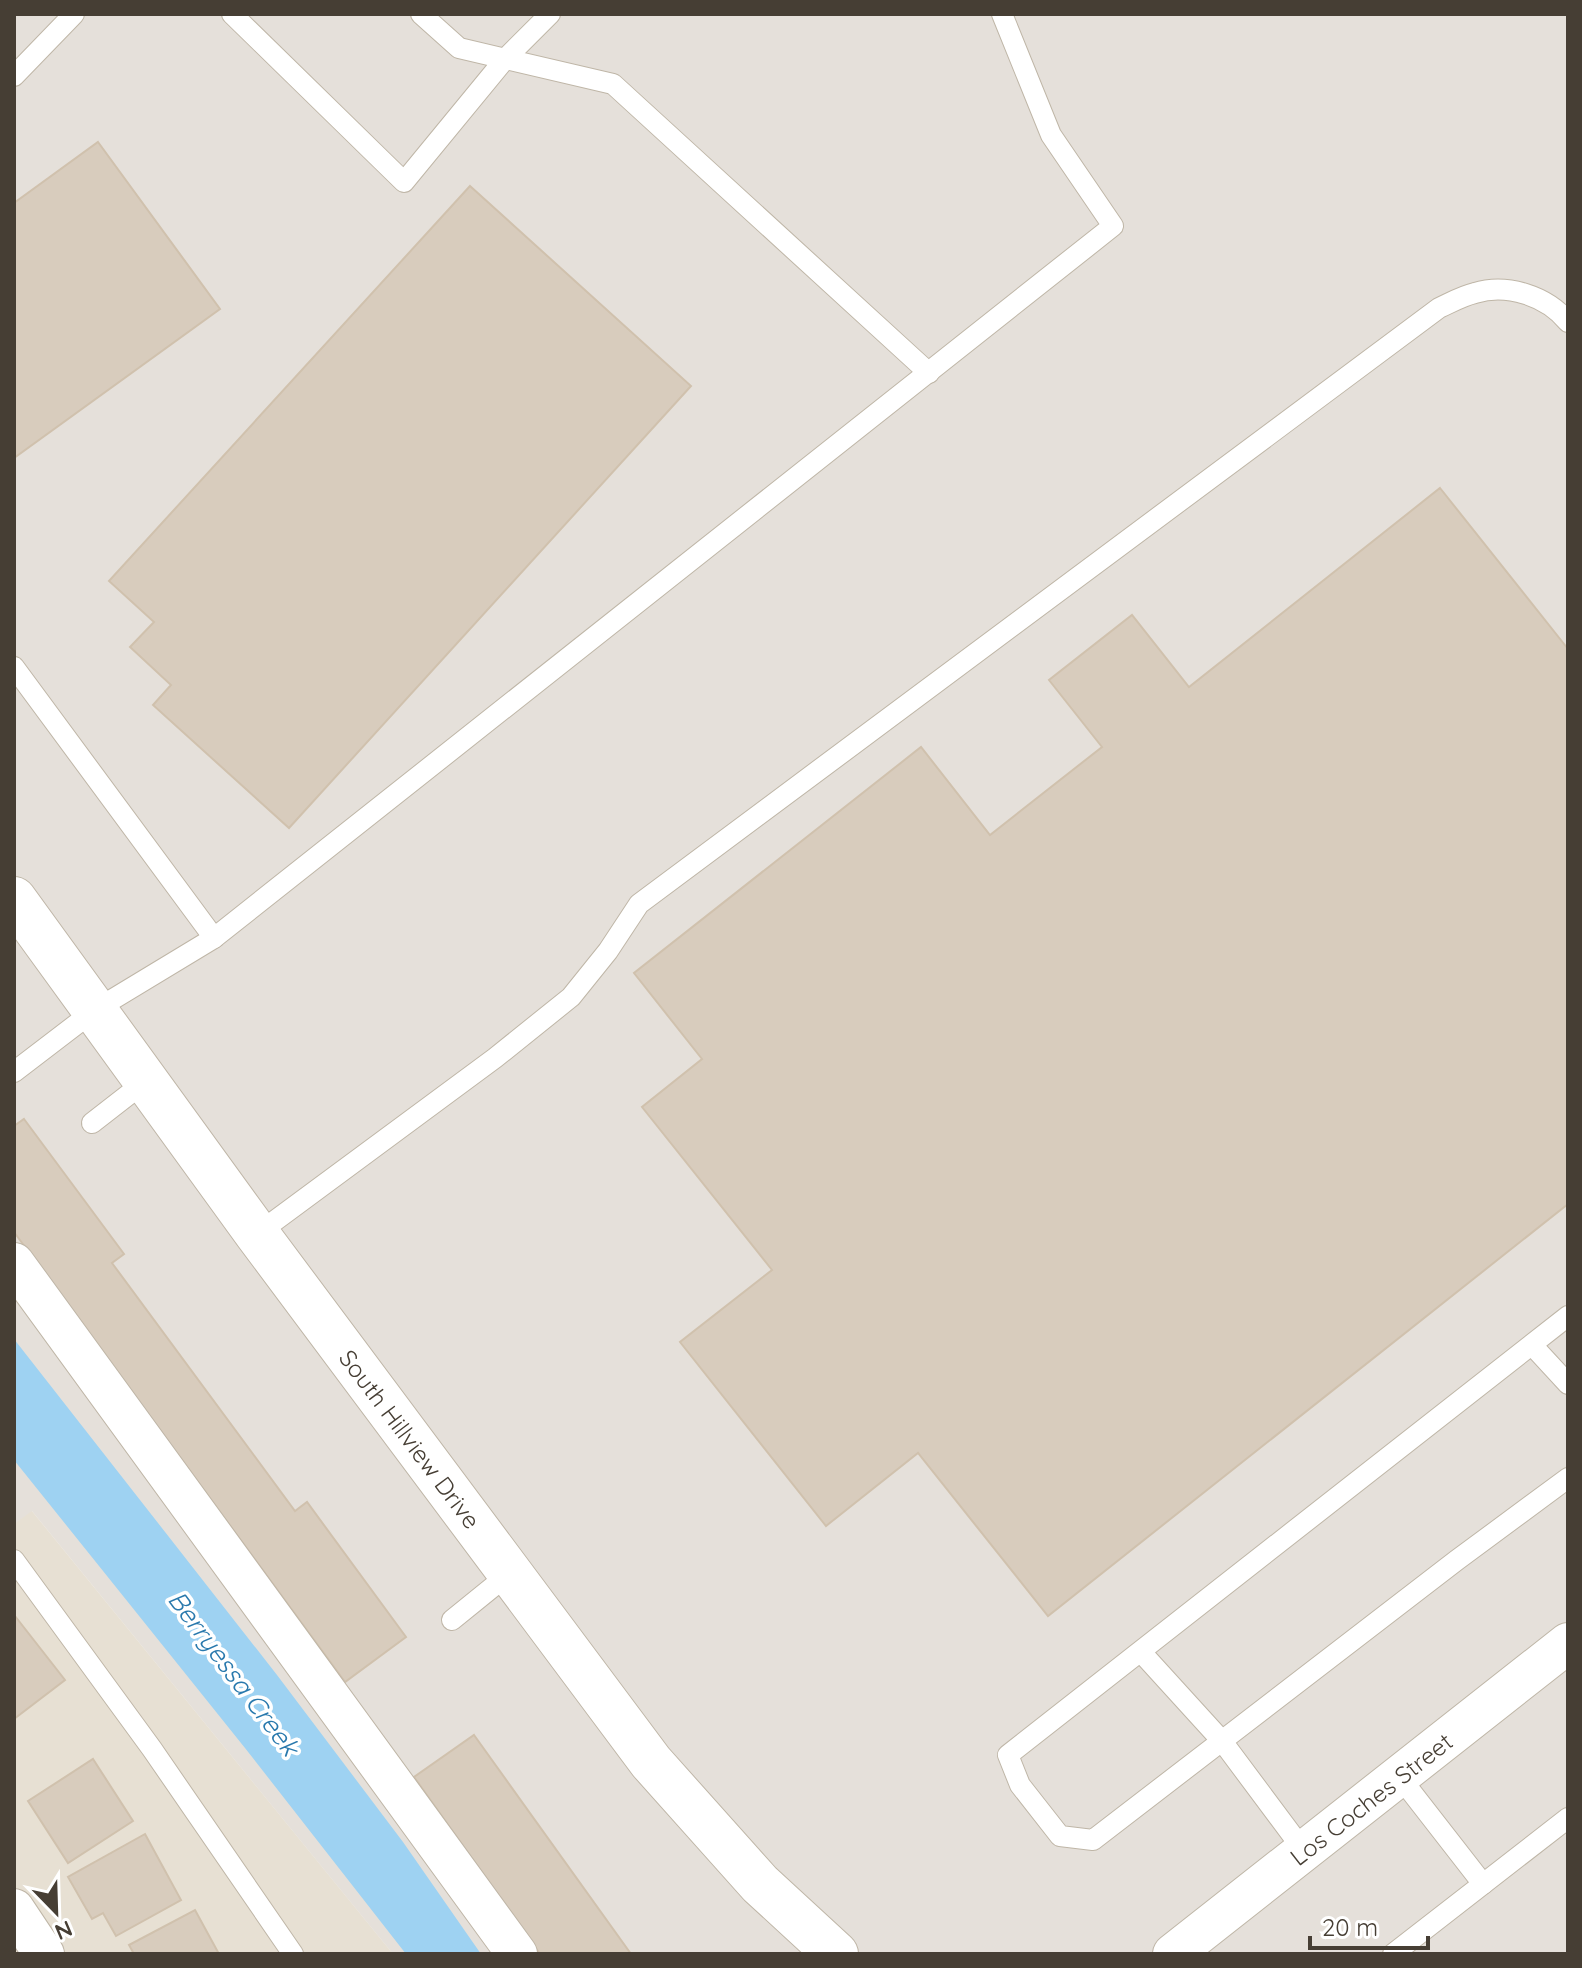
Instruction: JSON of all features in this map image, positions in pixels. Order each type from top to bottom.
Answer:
[{"type":"street","name":"South Hillview Drive","points":[[14,899],[257,1234],[651,1762],[760,1884],[836,1954]]},
{"type":"street","points":[[14,1263],[517,1954]]},
{"type":"street","name":"Los Coches Street","points":[[1173,1954],[1568,1643]]},
{"type":"street","points":[[14,1909],[44,1954]]},
{"type":"lane","points":[[14,76],[74,14]]},
{"type":"lane","points":[[232,14],[404,182],[505,59],[550,14]]},
{"type":"lane","points":[[421,14],[459,48],[613,84],[929,373]]},
{"type":"lane","points":[[14,1072],[95,1010],[214,938],[1113,226],[1051,135],[1002,14]]},
{"type":"lane","points":[[257,1234],[483,1068],[571,997],[608,951],[639,904],[1439,308],[1477,292],[1517,290],[1557,309],[1568,322]]},
{"type":"lane","points":[[14,667],[214,938]]},
{"type":"lane","points":[[92,1123],[146,1081]]},
{"type":"lane","points":[[1568,1316],[1008,1755],[1020,1785],[1060,1836],[1093,1840],[1568,1478]]},
{"type":"lane","points":[[1532,1345],[1568,1384]]},
{"type":"lane","points":[[14,1560],[152,1749],[293,1954]]},
{"type":"lane","points":[[452,1620],[510,1573]]},
{"type":"lane","points":[[1141,1652],[1222,1741],[1304,1851]]},
{"type":"lane","points":[[1399,1776],[1483,1884]]},
{"type":"lane","points":[[1393,1954],[1568,1818]]},
{"type":"shaded area","points":[[14,14],[1568,14],[1568,1954],[393,1954],[32,1511],[14,1524]]},
{"type":"shaded area","points":[[31,1510],[393,1954],[14,1954],[14,1524]]},
{"type":"water","name":"Berryessa Creek","points":[[14,1339],[277,1675],[403,1842],[481,1954],[406,1954],[14,1460]]},
{"type":"building","points":[[98,142],[220,309],[14,458],[14,203]]},
{"type":"building","points":[[470,186],[691,386],[289,828],[153,705],[171,685],[130,647],[154,622],[109,581]]},
{"type":"building","points":[[1440,488],[1568,649],[1568,1204],[1048,1616],[918,1453],[826,1526],[680,1342],[772,1270],[642,1107],[702,1059],[634,973],[921,747],[990,835],[1102,747],[1049,680],[1132,615],[1189,687]]},
{"type":"building","points":[[24,1119],[124,1254],[112,1263],[295,1511],[307,1502],[406,1637],[345,1682],[14,1232],[14,1126]]},
{"type":"building","points":[[14,1617],[65,1680],[14,1719]]},
{"type":"building","points":[[474,1735],[631,1954],[540,1954],[414,1777]]},
{"type":"building","points":[[93,1759],[133,1821],[68,1863],[28,1801]]},
{"type":"building","points":[[145,1834],[181,1900],[116,1936],[103,1913],[92,1919],[68,1877]]},
{"type":"building","points":[[195,1910],[219,1954],[134,1954],[129,1945]]}]
